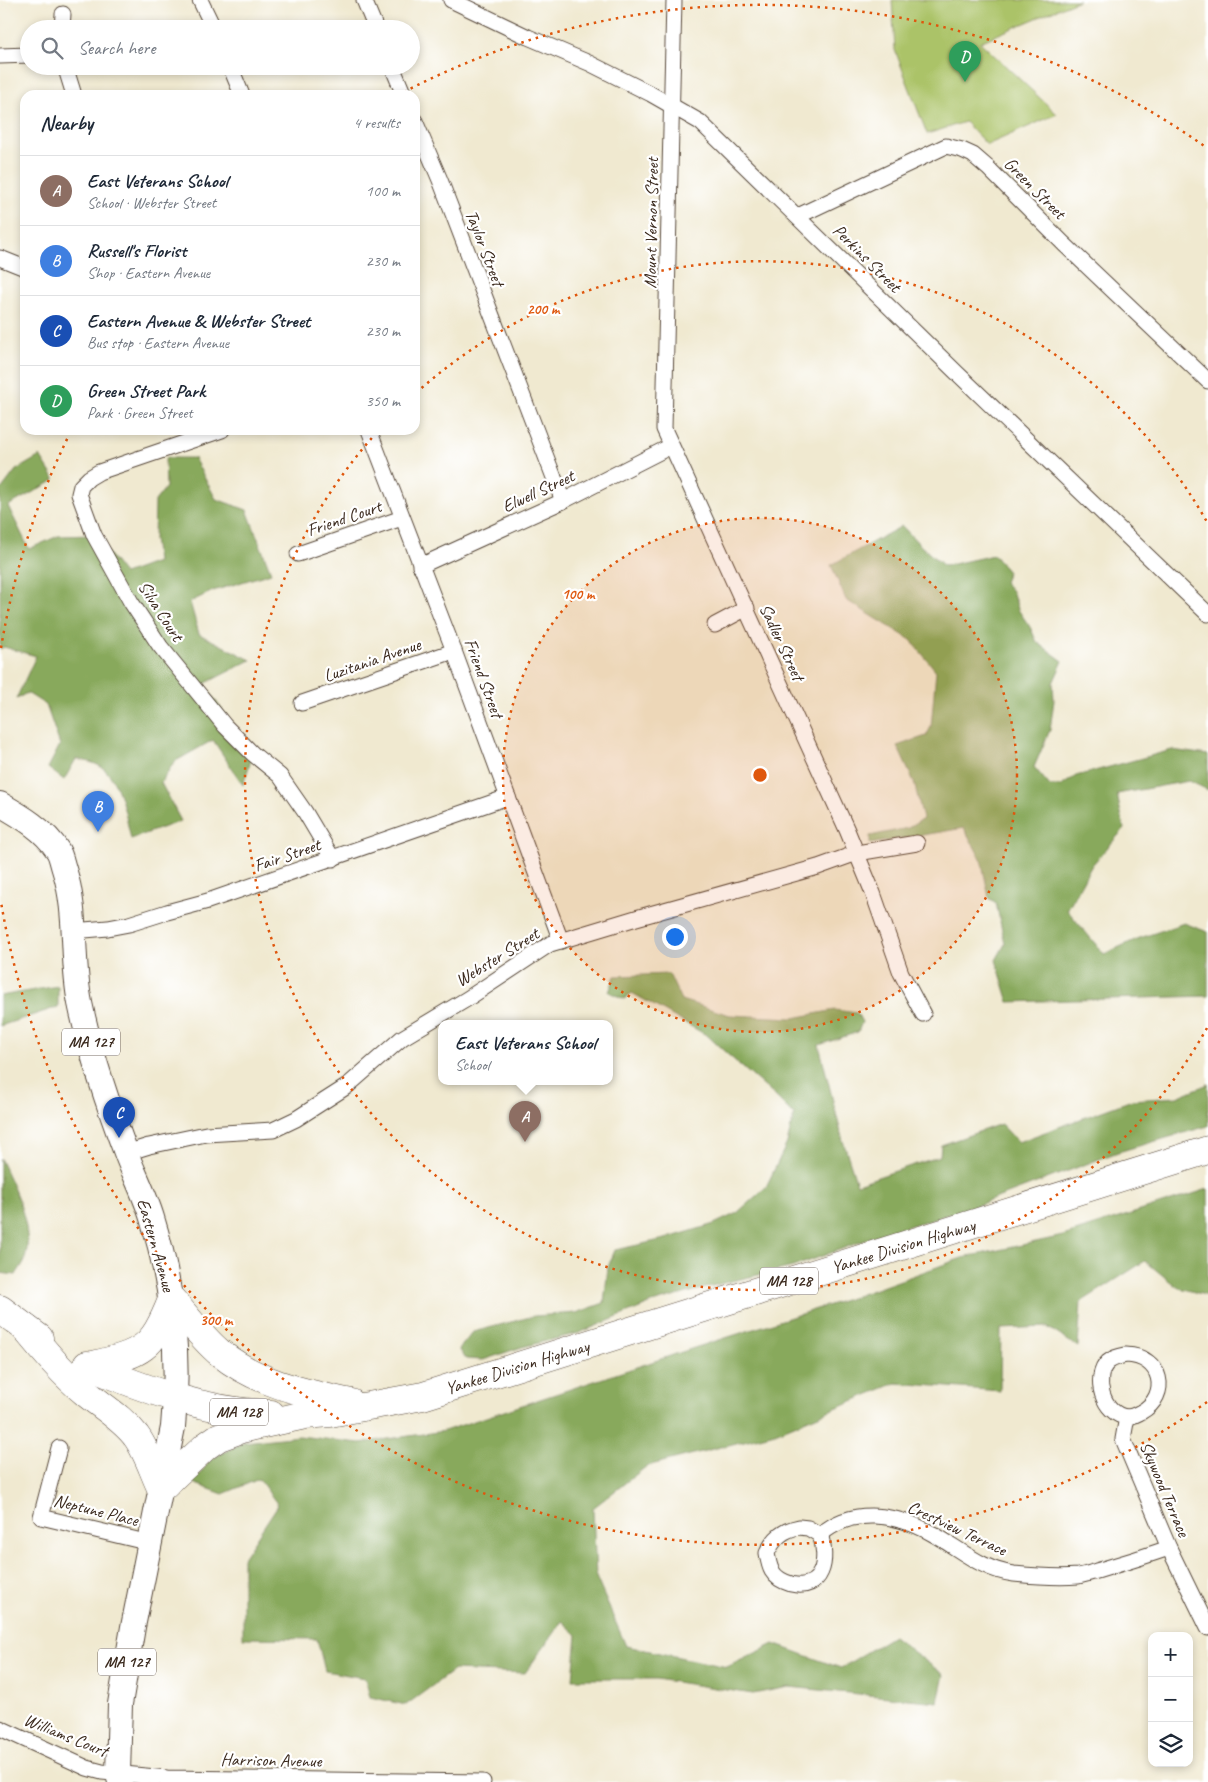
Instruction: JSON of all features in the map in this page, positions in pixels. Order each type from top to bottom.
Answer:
[{"type":"highway","name":"Yankee Division Highway","points":[[368,1407],[423,1396],[1208,1150]]},
{"type":"highway","points":[[89,1366],[122,1358],[144,1348],[159,1330],[172,1300],[214,1348],[245,1370],[290,1389],[368,1407]]},
{"type":"highway","name":"MA 128","points":[[0,1309],[49,1346],[89,1366],[204,1406],[236,1411],[305,1415],[330,1414],[368,1407]]},
{"type":"highway","points":[[25,1328],[58,1368],[111,1412],[135,1435],[148,1456],[161,1488],[193,1456],[219,1437],[240,1430],[305,1415]]},
{"type":"main road","name":"Eastern Avenue","points":[[0,804],[46,836],[58,852],[70,886],[80,1003],[97,1068],[126,1153],[152,1217],[172,1300],[176,1362],[176,1397],[173,1427],[133,1627],[120,1704],[119,1778]]},
{"type":"street","points":[[200,0],[210,20]]},
{"type":"street","points":[[364,0],[372,20]]},
{"type":"street","name":"Perkins Street","points":[[452,0],[528,37],[589,63],[651,94],[700,122],[956,373],[1208,614]]},
{"type":"street","name":"Mount Vernon Street","points":[[671,446],[664,430],[674,0]]},
{"type":"street","points":[[0,56],[20,55]]},
{"type":"street","points":[[68,75],[72,90]]},
{"type":"street","points":[[234,75],[240,90]]},
{"type":"street","points":[[396,75],[402,90]]},
{"type":"street","name":"Taylor Street","points":[[420,133],[440,180],[563,500]]},
{"type":"street","name":"Green Street","points":[[798,216],[946,146],[962,150],[973,155],[988,168],[1064,244],[1208,381]]},
{"type":"street","points":[[0,258],[20,266]]},
{"type":"street","name":"Silva Court","points":[[207,435],[99,472],[81,486],[79,494],[94,535],[131,602],[160,646],[225,726],[253,754],[280,776],[306,812],[333,858]]},
{"type":"street","name":"Friend Street","points":[[371,435],[454,651],[561,941]]},
{"type":"street","name":"Elwell Street","points":[[420,566],[563,500],[671,446]]},
{"type":"street","name":"Sadler Street","points":[[671,446],[747,608],[857,854],[901,973],[923,1014]]},
{"type":"street","name":"Friend Court","points":[[298,554],[402,518]]},
{"type":"street","points":[[715,625],[747,608]]},
{"type":"street","name":"Luzitania Avenue","points":[[302,704],[454,651]]},
{"type":"street","name":"Fair Street","points":[[74,931],[129,924],[208,901],[508,797]]},
{"type":"street","name":"Webster Street","points":[[126,1153],[206,1134],[272,1130],[296,1119],[346,1087],[402,1038],[467,999],[550,944],[818,867],[857,854],[917,843]]},
{"type":"street","name":"Skywood Terrace","points":[[1126,1417],[1123,1439],[1169,1548],[1208,1628]]},
{"type":"street","name":"Neptune Place","points":[[59,1448],[41,1517],[150,1542]]},
{"type":"street","name":"Crestview Terrace","points":[[820,1535],[830,1526],[851,1517],[880,1516],[906,1522],[933,1534],[983,1565],[1012,1574],[1054,1576],[1079,1576],[1169,1548]]},
{"type":"street","name":"Williams Court","points":[[0,1728],[87,1768],[119,1778]]},
{"type":"street","name":"Harrison Avenue","points":[[119,1778],[484,1782]]},
{"type":"green space","points":[[892,0],[1079,0],[980,42],[1057,114],[987,145],[965,122],[927,134],[895,50]]},
{"type":"green space","points":[[40,456],[55,480],[8,506],[29,549],[58,536],[94,535],[124,574],[157,562],[154,539],[155,501],[166,487],[165,458],[194,458],[216,499],[247,510],[271,573],[213,591],[190,602],[199,634],[251,660],[204,684],[253,754],[243,785],[213,740],[174,762],[161,783],[181,821],[131,839],[119,793],[111,776],[105,770],[95,764],[76,759],[64,780],[48,768],[60,745],[46,705],[27,693],[16,699],[36,656],[4,647],[0,649],[0,491],[16,470]]},
{"type":"green space","points":[[902,526],[944,566],[994,555],[1008,572],[1004,582],[1012,591],[1019,611],[1037,642],[1063,661],[1053,683],[1054,700],[1050,730],[1034,767],[1050,786],[1061,786],[1076,776],[1172,750],[1208,755],[1208,790],[1189,781],[1117,794],[1124,829],[1092,865],[1067,910],[1104,954],[1137,939],[1184,923],[1208,932],[1208,996],[1009,1002],[996,960],[1005,944],[996,903],[989,898],[981,859],[964,828],[870,844],[870,836],[908,828],[923,819],[914,782],[897,746],[926,736],[931,727],[936,671],[911,640],[846,600],[831,565]]},
{"type":"green space","points":[[669,974],[681,1000],[730,1015],[793,1018],[835,1010],[857,1013],[862,1022],[858,1032],[819,1045],[843,1141],[857,1184],[940,1156],[941,1145],[1001,1124],[1018,1142],[1132,1100],[1177,1097],[1208,1084],[1208,1126],[1118,1152],[973,1207],[882,1234],[793,1267],[719,1284],[652,1303],[579,1333],[522,1347],[483,1360],[466,1359],[459,1349],[473,1332],[534,1316],[576,1313],[604,1303],[608,1267],[615,1250],[665,1239],[714,1224],[737,1213],[766,1187],[787,1143],[794,1115],[708,1036],[632,993],[624,999],[609,992],[615,976]]},
{"type":"green space","points":[[58,986],[58,1007],[0,1026],[0,996]]},
{"type":"green space","points":[[0,1158],[21,1208],[27,1236],[24,1262],[16,1275],[0,1273]]},
{"type":"green space","points":[[1208,1189],[1208,1296],[1177,1287],[1145,1261],[1081,1302],[1078,1347],[1047,1327],[1001,1329],[1000,1391],[896,1383],[775,1433],[647,1466],[593,1508],[596,1577],[626,1646],[727,1667],[774,1644],[841,1668],[893,1636],[944,1675],[938,1702],[789,1687],[753,1694],[656,1679],[573,1679],[577,1635],[562,1621],[525,1673],[454,1670],[406,1705],[370,1697],[365,1678],[325,1671],[317,1639],[243,1638],[243,1558],[278,1505],[259,1479],[223,1494],[193,1483],[211,1459],[244,1442],[299,1436],[360,1443],[444,1431],[848,1299],[962,1258],[1063,1236]]},
{"type":"place","name":"Green Street Park","points":[[965,82]]},
{"type":"place","name":"Russell's Florist","points":[[98,832]]},
{"type":"place","name":"Eastern Avenue & Webster Street","points":[[119,1138]]},
{"type":"place","name":"East Veterans School","points":[[525,1142]]}]
